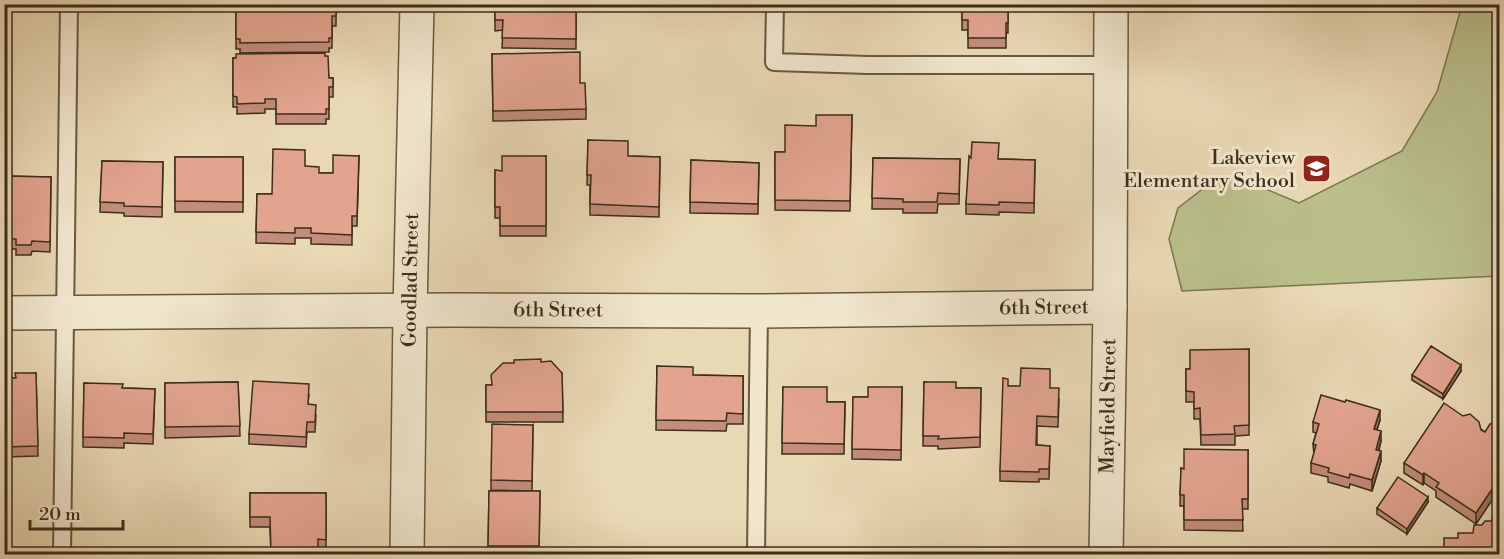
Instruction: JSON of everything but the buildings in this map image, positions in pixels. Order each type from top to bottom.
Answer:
[{"type":"street","name":"Goodlad Street","points":[[407,555],[417,4]]},
{"type":"street","name":"Mayfield Street","points":[[1106,555],[1112,4]]},
{"type":"street","name":"6th Street","points":[[4,313],[1110,308]]},
{"type":"lane","points":[[62,555],[69,4]]},
{"type":"lane","points":[[775,4],[774,62],[868,65],[1111,65]]},
{"type":"lane","points":[[756,555],[759,311]]},
{"type":"green space","points":[[1462,5],[1499,5],[1499,276],[1182,291],[1169,239],[1178,208],[1218,177],[1266,189],[1299,203],[1402,151],[1437,92]]},
{"type":"place","name":"Lakeview Elementary School","points":[[1316,169]]}]
